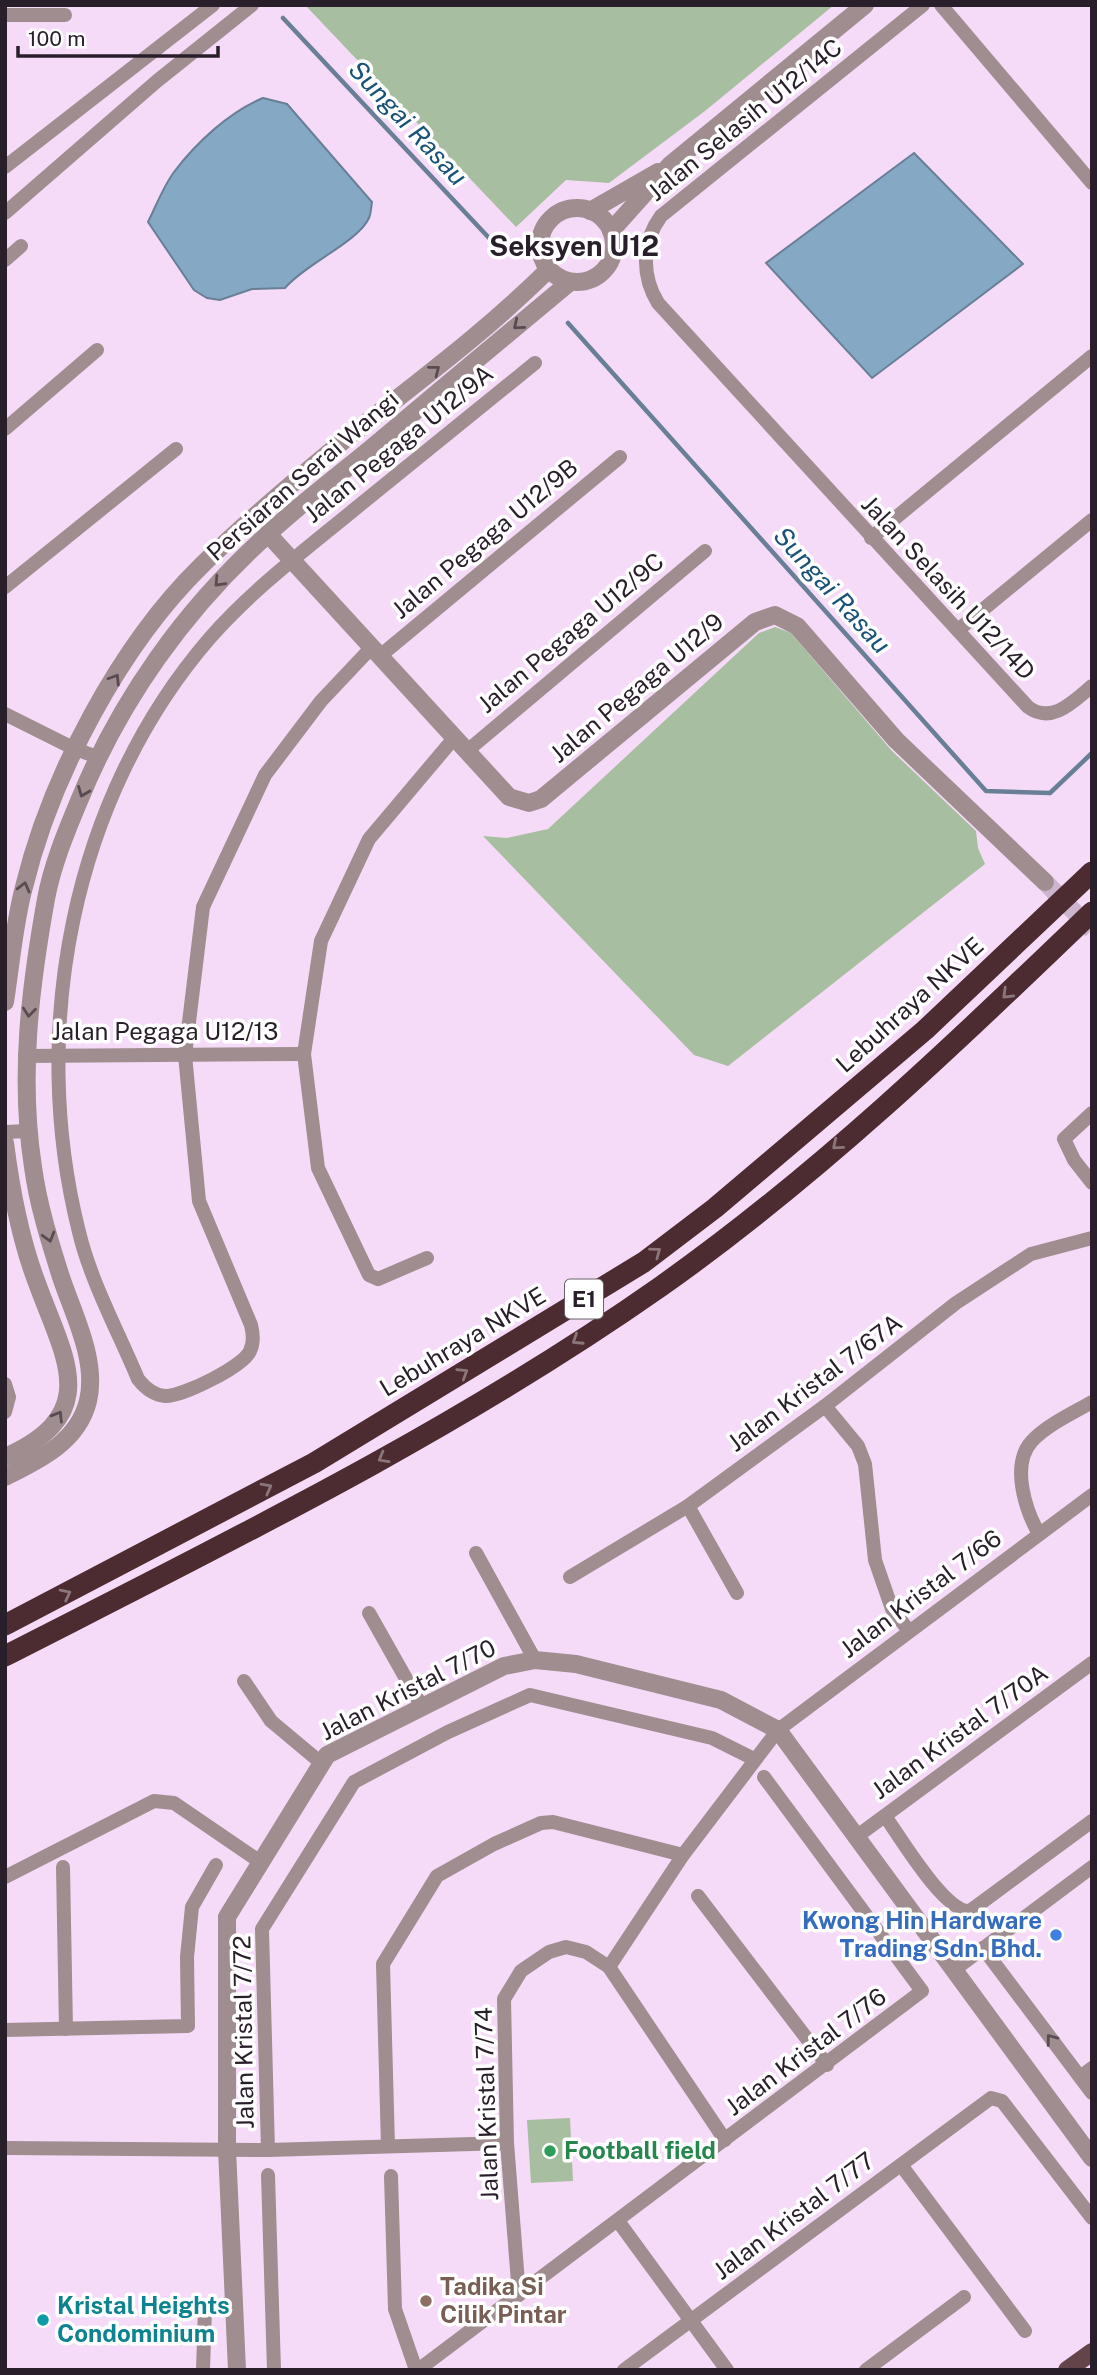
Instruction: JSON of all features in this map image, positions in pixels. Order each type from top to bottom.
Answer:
[{"type":"highway","name":"Lebuhraya NKVE","points":[[5,1625],[314,1463],[644,1262],[715,1208],[914,1039],[1092,872]]},
{"type":"highway","name":"E1","points":[[5,1656],[297,1507],[437,1427],[659,1287],[755,1215],[944,1054],[1092,912]]},
{"type":"main road","points":[[1068,2370],[1092,2352]]},
{"type":"street","points":[[5,167],[213,5]]},
{"type":"street","points":[[5,213],[157,81],[252,5]]},
{"type":"street","points":[[611,231],[670,165],[864,5]]},
{"type":"street","name":"Jalan Selasih U12/14C","points":[[821,484],[658,303],[649,289],[645,272],[649,240],[652,229],[661,216],[923,5]]},
{"type":"street","points":[[941,5],[1092,183]]},
{"type":"street","points":[[5,15],[65,15]]},
{"type":"street","points":[[590,211],[670,165]]},
{"type":"street","points":[[566,210],[590,211],[599,215],[611,231],[613,253],[602,272],[593,279],[570,282],[548,269],[540,247],[546,224],[566,210]]},
{"type":"street","points":[[5,260],[21,246]]},
{"type":"street","name":"Persiaran Serai Wangi","points":[[5,1002],[11,920],[73,748],[158,616],[200,567],[337,447],[509,309],[548,269]]},
{"type":"street","name":"Persiaran Serai Wangi","points":[[5,1477],[52,1453],[75,1429],[88,1401],[89,1367],[40,1203],[29,1131],[25,1055],[28,1012],[47,892],[66,831],[97,757],[139,685],[177,631],[218,583],[268,534],[570,282]]},
{"type":"street","points":[[5,429],[97,350]]},
{"type":"street","points":[[871,538],[1092,356]]},
{"type":"street","name":"Jalan Pegaga U12/9A","points":[[208,1381],[174,1395],[164,1396],[153,1394],[138,1379],[79,1233],[61,1131],[59,1055],[66,964],[83,870],[111,797],[159,707],[209,639],[292,560],[535,363]]},
{"type":"street","points":[[5,587],[176,449]]},
{"type":"street","name":"Jalan Pegaga U12/9B","points":[[208,1381],[245,1359],[250,1351],[253,1333],[199,1201],[185,1055],[203,907],[265,775],[321,701],[376,652],[620,457]]},
{"type":"street","name":"Jalan Selasih U12/14D","points":[[821,484],[1028,707],[1048,713],[1062,711],[1092,686]]},
{"type":"street","points":[[957,630],[1092,520]]},
{"type":"street","name":"Jalan Pegaga U12/9","points":[[268,534],[509,797],[529,803],[541,799],[755,622],[775,615],[797,626],[896,740],[1045,882]]},
{"type":"street","name":"Jalan Pegaga U12/9C","points":[[427,1258],[378,1279],[369,1275],[318,1168],[304,1054],[321,941],[369,839],[461,744],[705,551]]},
{"type":"street","points":[[5,714],[97,757]]},
{"type":"street","name":"Jalan Pegaga U12/13","points":[[25,1055],[304,1054]]},
{"type":"street","points":[[1092,1113],[1064,1139],[1074,1160],[1092,1183]]},
{"type":"street","points":[[5,1132],[29,1131]]},
{"type":"street","points":[[5,1143],[16,1208],[36,1282],[64,1349],[68,1369],[66,1400],[56,1421],[41,1437],[5,1457]]},
{"type":"street","name":"Jalan Kristal 7/67A","points":[[570,1577],[688,1506],[825,1406],[956,1303],[1031,1254],[1092,1238]]},
{"type":"street","points":[[5,1384],[7,1408]]},
{"type":"street","points":[[1039,1534],[1024,1500],[1024,1455],[1031,1442],[1092,1402]]},
{"type":"street","points":[[825,1406],[858,1446],[864,1464],[875,1560],[892,1609],[909,1631]]},
{"type":"street","name":"Jalan Kristal 7/66","points":[[609,1967],[683,1856],[778,1730],[1092,1495]]},
{"type":"street","points":[[688,1506],[737,1593]]},
{"type":"street","points":[[475,1553],[535,1660]]},
{"type":"street","points":[[369,1613],[422,1707]]},
{"type":"street","name":"Jalan Kristal 7/70","points":[[237,2370],[227,2149],[227,1917],[262,1863],[320,1762],[337,1747],[503,1666],[535,1660],[576,1664],[721,1700],[778,1730],[1092,2158]]},
{"type":"street","name":"Jalan Kristal 7/70A","points":[[856,1837],[1092,1663]]},
{"type":"street","points":[[244,1681],[271,1721],[320,1762]]},
{"type":"street","name":"Jalan Kristal 7/72","points":[[268,2150],[262,1929],[354,1782],[448,1732],[530,1695],[712,1738],[754,1759]]},
{"type":"street","name":"Jalan Kristal 7/76","points":[[417,2370],[919,1996],[922,1991],[764,1777]]},
{"type":"street","points":[[5,1877],[154,1801],[174,1803],[262,1863]]},
{"type":"street","points":[[885,1816],[945,1898],[957,1910],[964,1911],[970,1911],[1092,1821]]},
{"type":"street","points":[[388,2146],[382,1970],[436,1876],[494,1844],[541,1823],[553,1822],[683,1856]]},
{"type":"street","points":[[5,2030],[188,2026],[187,1957],[192,1907],[216,1865]]},
{"type":"street","points":[[64,1867],[66,2029]]},
{"type":"street","points":[[954,1970],[1092,1867]]},
{"type":"street","points":[[698,1896],[827,2065]]},
{"type":"street","name":"Jalan Kristal 7/74","points":[[519,2295],[508,2143],[504,1999],[522,1971],[548,1952],[566,1948],[586,1952],[609,1967],[725,2140]]},
{"type":"street","points":[[984,1948],[1086,2073],[1092,2093]]},
{"type":"street","name":"Jalan Kristal 7/77","points":[[624,2370],[990,2098],[1002,2101],[1092,2218]]},
{"type":"street","points":[[5,2148],[268,2150],[508,2143]]},
{"type":"street","points":[[901,2165],[1025,2331]]},
{"type":"street","points":[[268,2175],[274,2370]]},
{"type":"street","points":[[391,2176],[395,2309],[417,2370]]},
{"type":"street","points":[[618,2221],[727,2370]]},
{"type":"street","points":[[866,2370],[964,2297]]},
{"type":"street","points":[[203,2370],[205,2308],[234,2303]]},
{"type":"green space","points":[[305,5],[834,5],[705,111],[609,183],[566,180],[516,227]]},
{"type":"green space","points":[[775,627],[791,633],[892,751],[976,831],[978,848],[985,864],[728,1066],[694,1055],[483,836],[507,838],[548,829],[759,633]]},
{"type":"green space","name":"Football field","points":[[570,2118],[573,2181],[531,2183],[527,2120]]},
{"type":"water","points":[[263,98],[287,104],[372,202],[370,216],[354,236],[305,270],[285,288],[252,289],[220,300],[207,298],[194,290],[148,222],[170,178],[192,150],[238,111]]},
{"type":"water","points":[[914,153],[1023,264],[872,378],[766,263]]},
{"type":"waterway","name":"Sungai Rasau","points":[[283,18],[505,255]]},
{"type":"waterway","name":"Sungai Rasau","points":[[568,323],[986,791],[1050,793],[1092,753]]},
{"type":"tunnel","points":[[1045,882],[1092,930]]},
{"type":"place","name":"Kwong Hin Hardware Trading Sdn. Bhd.","points":[[1056,1935]]},
{"type":"place","name":"Football field","points":[[550,2151]]},
{"type":"place","name":"Tadika Si Cilik Pintar","points":[[426,2301]]},
{"type":"place","name":"Kristal Heights Condominium","points":[[43,2320]]},
{"type":"district","name":"Seksyen U12","points":[[574,246]]}]
